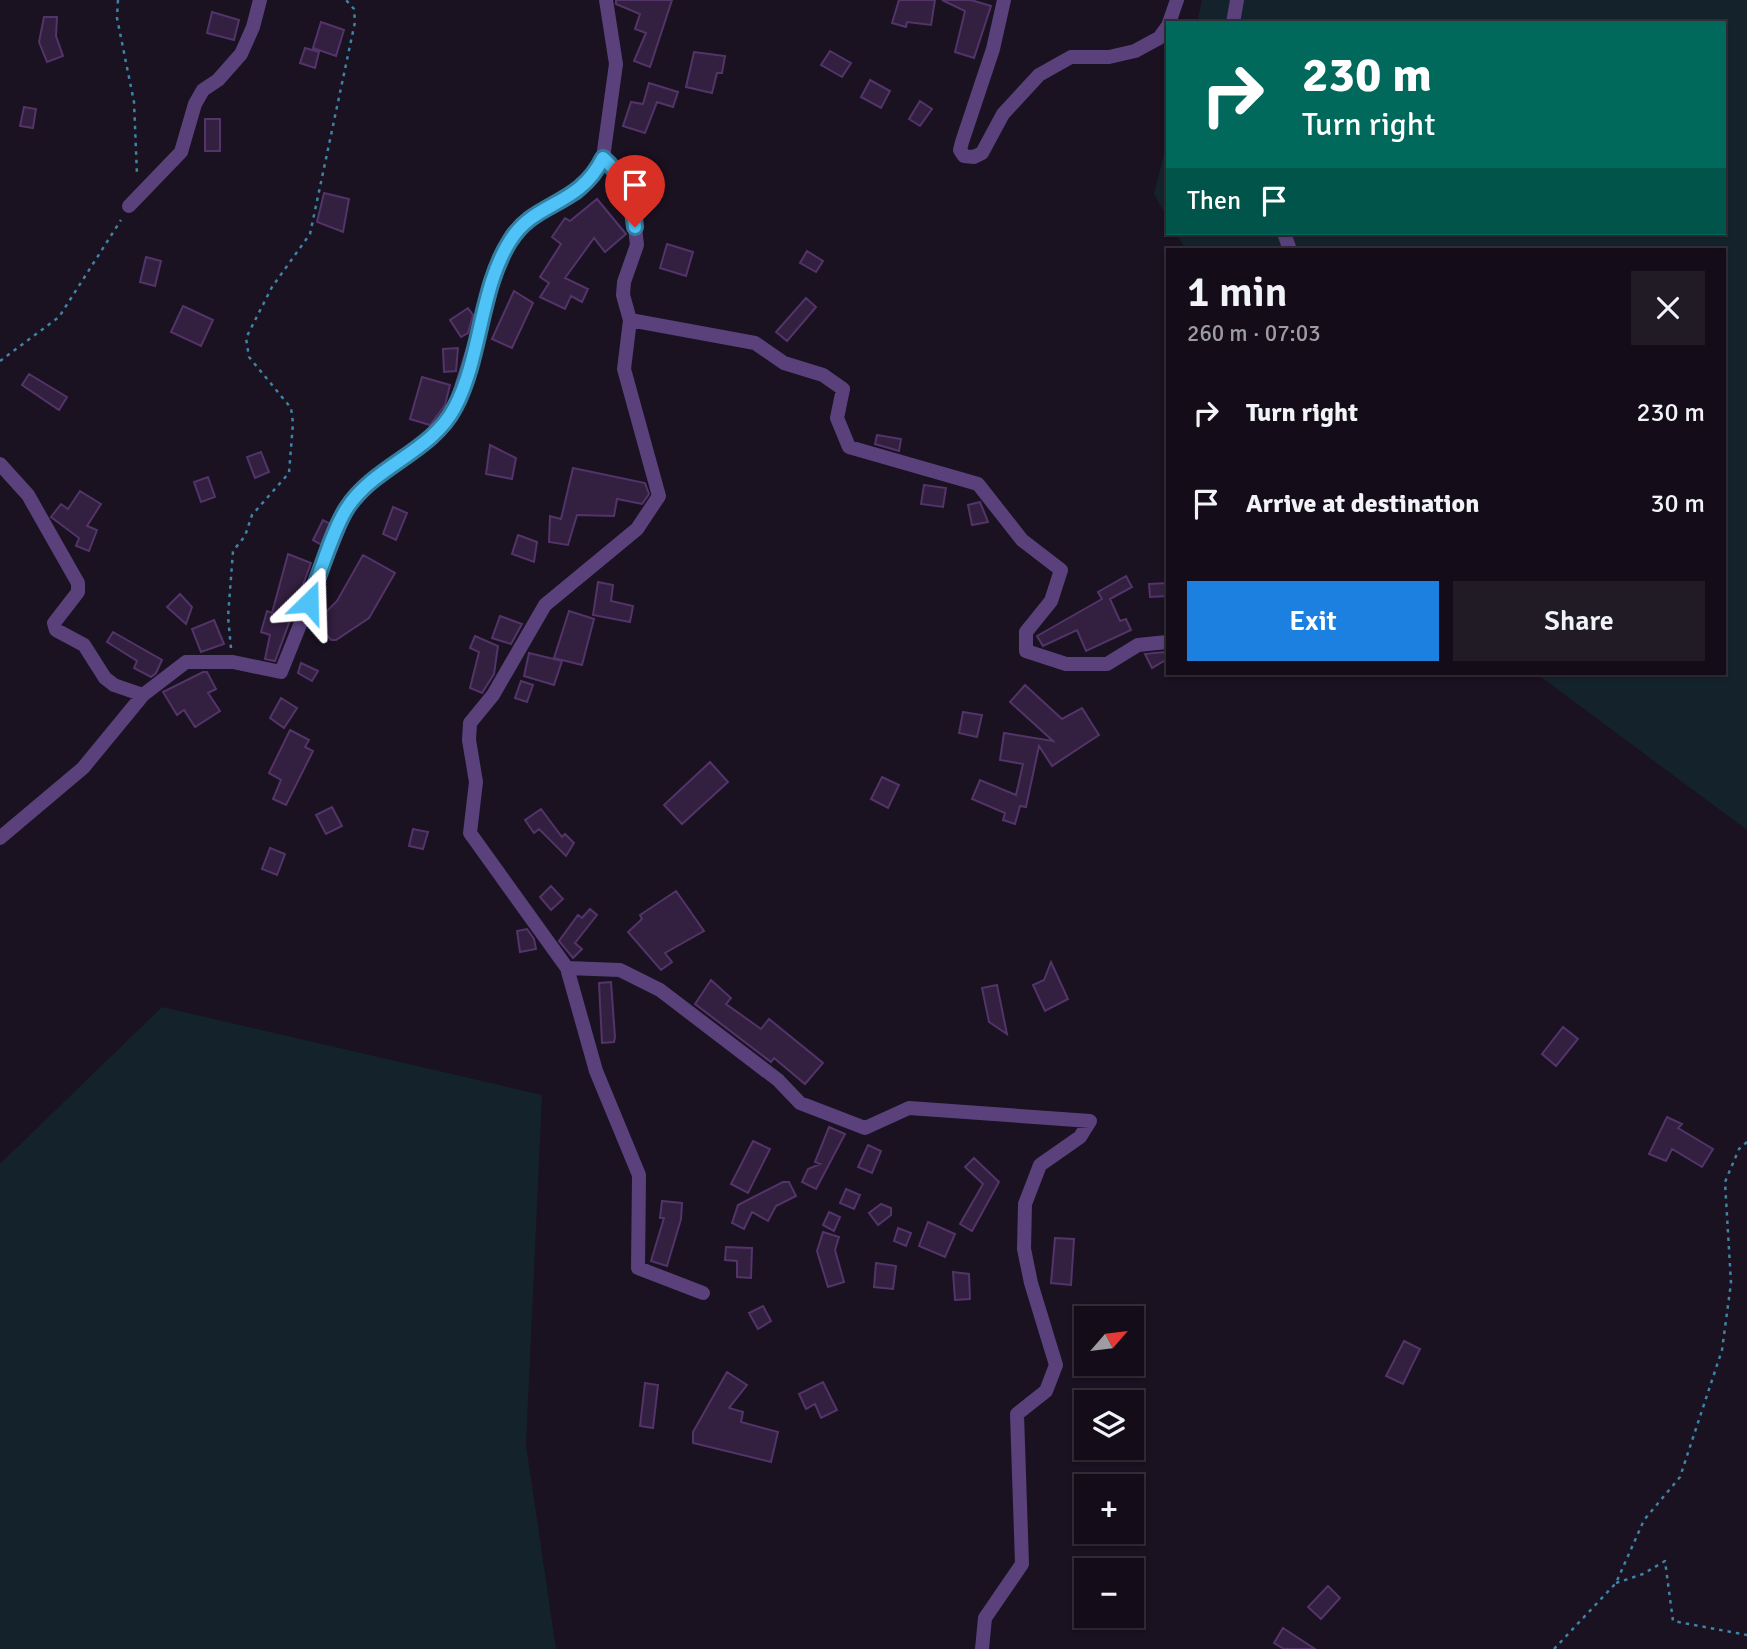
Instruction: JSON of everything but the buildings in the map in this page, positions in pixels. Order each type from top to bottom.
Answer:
[{"type":"street","points":[[132,203],[181,152],[195,104],[202,90],[218,80],[241,54],[253,27],[260,0]]},
{"type":"street","points":[[0,838],[83,768],[142,695],[186,662],[233,662],[281,672],[347,508],[380,474],[438,431],[455,407],[496,274],[510,240],[534,216],[577,193],[593,177],[603,158],[617,64],[606,0]]},
{"type":"street","points":[[1004,0],[993,49],[962,142],[960,150],[964,156],[974,157],[982,153],[1003,114],[1039,75],[1071,57],[1109,57],[1135,51],[1159,38],[1166,28]]},
{"type":"street","points":[[1169,21],[1177,0]]},
{"type":"street","points":[[1233,21],[1237,0]]},
{"type":"street","points":[[603,158],[615,168],[634,209],[638,245],[624,282],[623,295],[630,320],[624,369],[659,496],[637,529],[545,605],[493,695],[471,723],[476,782],[470,833],[567,968],[596,1071],[639,1175],[638,1268],[703,1293]]},
{"type":"street","points":[[630,320],[755,343],[784,363],[823,375],[843,389],[837,418],[849,447],[978,484],[1022,540],[1061,570],[1051,601],[1026,632],[1026,651],[1066,664],[1107,664],[1138,645],[1166,642]]},
{"type":"street","points":[[0,464],[28,495],[78,583],[78,593],[54,623],[56,630],[84,645],[105,678],[114,685],[142,695]]},
{"type":"street","points":[[567,968],[620,970],[660,990],[778,1080],[800,1103],[865,1128],[909,1108],[1090,1121],[1080,1137],[1040,1165],[1025,1204],[1024,1249],[1031,1283],[1056,1365],[1046,1391],[1017,1414],[1022,1564],[985,1618],[982,1649]]},
{"type":"path","points":[[0,361],[59,317],[132,203],[138,163],[134,102],[117,18],[118,0]]},
{"type":"path","points":[[233,662],[228,617],[233,551],[245,536],[252,515],[289,473],[293,423],[291,408],[249,357],[246,338],[272,287],[310,234],[355,22],[354,9],[346,0]]},
{"type":"path","points":[[1555,1649],[1616,1583],[1644,1520],[1680,1477],[1722,1350],[1731,1283],[1725,1182],[1739,1149],[1747,1142]]},
{"type":"path","points":[[1616,1583],[1643,1574],[1665,1561],[1673,1621],[1747,1635]]},
{"type":"shaded area","points":[[1202,0],[1747,0],[1747,830],[1538,675],[1726,675],[1726,248],[1185,248],[1177,235],[1726,235],[1726,21],[1197,21]]},
{"type":"shaded area","points":[[1166,146],[1166,215],[1154,194]]},
{"type":"shaded area","points":[[162,1007],[542,1095],[526,1445],[556,1649],[0,1649],[0,1164]]},
{"type":"route","points":[[309,602],[347,508],[380,474],[438,431],[455,407],[496,274],[510,240],[534,216],[577,193],[593,177],[603,158],[615,168],[634,209],[635,227]]}]
